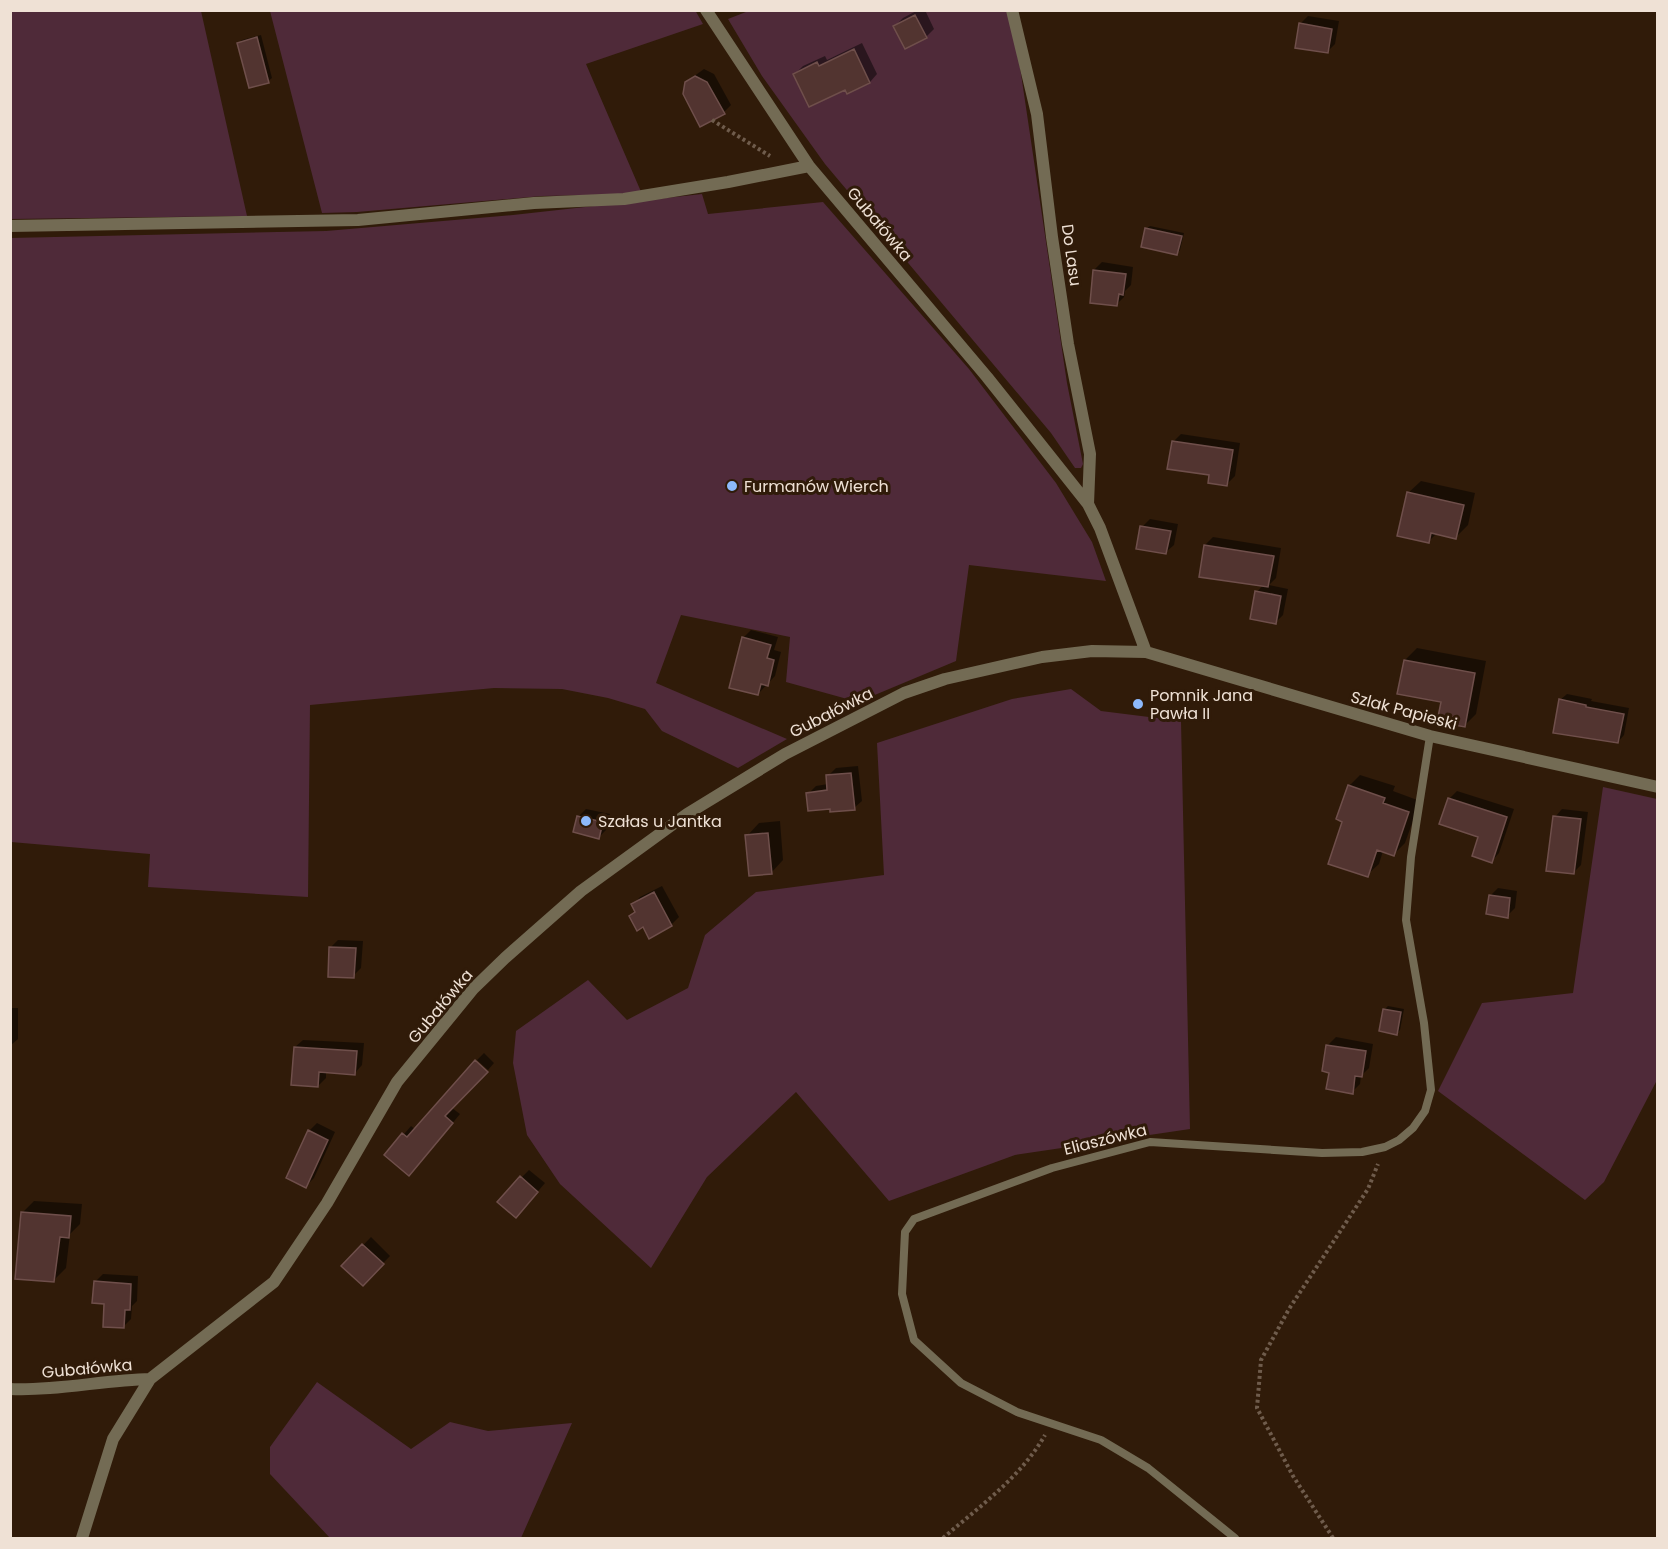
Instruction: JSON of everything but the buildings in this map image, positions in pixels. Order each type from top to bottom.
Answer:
[{"type":"street","name":"Gubałówka","points":[[10,1389],[30,1390],[150,1379],[274,1282],[327,1203],[397,1082],[473,988],[581,891],[687,814],[785,754],[866,711],[925,686],[945,679],[1042,657],[1092,651],[1146,652],[1100,528],[1088,504],[987,377],[809,166],[706,10]]},
{"type":"street","name":"Do Lasu","points":[[1012,10],[1037,114],[1068,344],[1090,454],[1088,504]]},
{"type":"street","points":[[10,226],[358,220],[534,203],[624,199],[809,166]]},
{"type":"street","name":"Szlak Papieski","points":[[1146,652],[1430,736],[1658,787]]},
{"type":"street","points":[[82,1539],[113,1439],[150,1379]]},
{"type":"lane","name":"Eliaszówka","points":[[1235,1539],[1148,1468],[1101,1440],[1017,1412],[960,1383],[914,1340],[902,1294],[905,1233],[914,1219],[1052,1168],[1150,1142],[1322,1153],[1362,1152],[1385,1147],[1399,1140],[1413,1128],[1425,1111],[1431,1090],[1424,1023],[1406,920],[1411,857],[1430,736]]},
{"type":"path","points":[[712,120],[770,156],[785,171]]},
{"type":"path","points":[[1333,1539],[1293,1476],[1257,1408],[1261,1360],[1289,1309],[1368,1189],[1385,1147]]},
{"type":"path","points":[[943,1539],[998,1492],[1039,1446],[1052,1423]]},
{"type":"shaded area","points":[[695,10],[703,24],[586,64],[642,194],[542,196],[322,213],[270,11]]},
{"type":"shaded area","points":[[751,10],[1007,11],[1017,47],[1067,383],[1083,464],[1081,468],[1075,468],[1051,433],[825,164],[762,76],[728,19]]},
{"type":"shaded area","points":[[10,11],[201,11],[247,216],[11,219]]},
{"type":"shaded area","points":[[702,194],[708,214],[823,202],[969,369],[1056,483],[1092,542],[1106,581],[969,565],[956,661],[858,702],[786,682],[790,637],[681,615],[656,683],[787,739],[738,768],[662,731],[645,709],[608,698],[562,689],[494,688],[310,705],[308,897],[148,887],[150,854],[11,842],[10,238],[326,231],[513,215]]},
{"type":"shaded area","points":[[1071,689],[1101,711],[1181,721],[1190,1129],[1015,1155],[889,1201],[796,1092],[707,1177],[651,1268],[560,1184],[527,1135],[513,1063],[516,1031],[588,980],[627,1020],[688,988],[705,935],[756,892],[884,875],[877,743],[1012,699]]},
{"type":"shaded area","points":[[1603,787],[1657,799],[1657,1080],[1604,1182],[1585,1200],[1438,1091],[1482,1003],[1573,993]]},
{"type":"shaded area","points":[[317,1382],[411,1449],[450,1422],[488,1431],[572,1423],[521,1538],[330,1538],[270,1474],[270,1447]]},
{"type":"place","name":"Furmanów Wierch","points":[[732,486]]},
{"type":"place","name":"Pomnik Jana Pawła II","points":[[1138,704]]},
{"type":"place","name":"Szałas u Jantka","points":[[586,821]]}]
